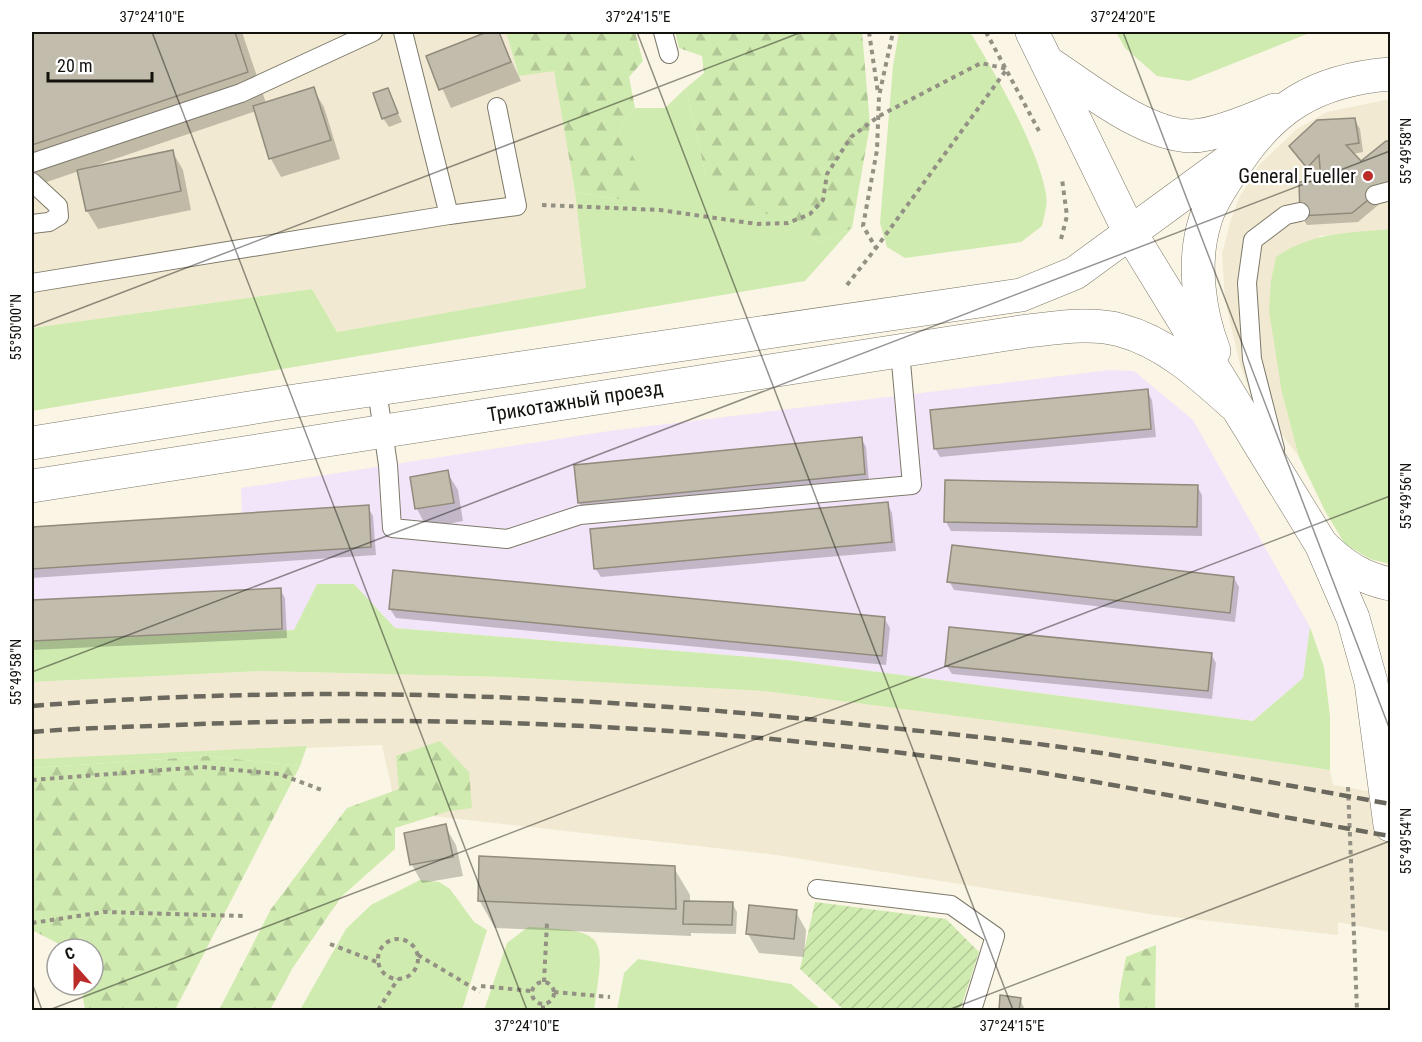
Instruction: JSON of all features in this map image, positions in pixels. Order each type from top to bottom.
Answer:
[{"type":"main road","points":[[1032,32],[1129,231],[1233,404],[1321,544],[1353,618],[1371,682],[1390,825]]},
{"type":"main road","points":[[1048,63],[1122,112],[1159,129],[1192,136],[1245,123],[1330,86],[1370,75],[1390,74]]},
{"type":"main road","points":[[1233,404],[1207,333],[1200,293],[1198,254],[1205,221],[1214,200],[1246,148],[1269,120],[1296,101]]},
{"type":"main road","name":"Трикотажный проезд","points":[[32,443],[1021,295],[1075,273],[1129,231],[1246,148]]},
{"type":"main road","name":"Трикотажный проезд","points":[[32,486],[1027,331],[1074,327],[1120,330],[1171,353],[1233,404]]},
{"type":"main road","points":[[1321,544],[1347,568],[1370,580],[1390,584]]},
{"type":"lane","points":[[32,163],[241,93],[373,32]]},
{"type":"lane","points":[[403,32],[450,216]]},
{"type":"lane","points":[[663,32],[669,54]]},
{"type":"lane","points":[[32,283],[517,206],[497,107]]},
{"type":"lane","points":[[32,182],[58,206],[59,216],[49,222],[32,224]]},
{"type":"lane","points":[[1290,494],[1272,441],[1252,359],[1247,283],[1253,240],[1286,215],[1300,212]]},
{"type":"lane","points":[[377,390],[392,528],[507,539],[580,515],[912,485],[900,351]]},
{"type":"lane","points":[[817,889],[951,905],[995,936],[972,1011]]},
{"type":"path","points":[[869,32],[879,96],[879,116],[877,150],[863,226],[876,248]]},
{"type":"path","points":[[879,96],[892,32]]},
{"type":"path","points":[[986,32],[1042,137]]},
{"type":"path","points":[[517,206],[571,205],[660,210],[757,224],[789,223],[810,214],[823,200],[827,174],[851,137],[879,116],[981,63],[1007,69]]},
{"type":"path","points":[[845,288],[1007,69]]},
{"type":"path","points":[[1059,173],[1064,182],[1066,216],[1060,243]]},
{"type":"path","points":[[32,780],[202,767],[279,774],[322,790]]},
{"type":"path","points":[[1348,786],[1357,1011]]},
{"type":"path","points":[[32,922],[104,912],[244,916]]},
{"type":"path","points":[[544,982],[547,922]]},
{"type":"path","points":[[417,955],[415,970],[405,978],[398,979],[383,973],[378,963],[381,948],[394,939],[409,942],[417,955],[481,989],[531,992]]},
{"type":"path","points":[[330,944],[378,963]]},
{"type":"path","points":[[378,1011],[398,979]]},
{"type":"path","points":[[544,982],[552,986],[554,992],[549,1002],[543,1004],[534,1000],[531,992],[534,986],[544,982]]},
{"type":"path","points":[[554,992],[610,997]]},
{"type":"path","points":[[543,1004],[543,1011]]},
{"type":"shaded area","points":[[32,32],[506,32],[519,76],[554,70],[575,192],[586,288],[337,332],[312,289],[32,328]]},
{"type":"shaded area","points":[[1390,99],[1390,229],[1319,236],[1282,393],[1299,457],[1250,392],[1240,365],[1225,300],[1222,254],[1240,196],[1259,165],[1297,129],[1327,112]]},
{"type":"shaded area","points":[[1110,370],[1134,371],[1193,420],[1310,627],[1303,678],[1253,721],[787,660],[395,628],[354,584],[317,584],[295,630],[32,641],[32,527],[242,513],[241,488],[609,431]]},
{"type":"shaded area","points":[[262,671],[503,677],[764,691],[1049,728],[1330,770],[1333,785],[1390,795],[1390,932],[1338,922],[1338,935],[1156,915],[777,855],[397,812],[382,745],[32,759],[32,682]]},
{"type":"green space","points":[[506,32],[635,32],[643,61],[629,77],[635,108],[619,129],[646,182],[641,196],[617,199],[575,192],[554,71],[519,76]]},
{"type":"green space","points":[[675,32],[862,32],[870,125],[852,228],[818,243],[785,214],[751,214],[725,206],[706,177],[686,88],[704,73],[702,56],[679,48]]},
{"type":"green space","points":[[899,32],[970,32],[991,68],[1025,133],[1046,194],[1042,226],[1021,242],[905,258],[887,247],[880,223],[893,66]]},
{"type":"green space","points":[[1116,32],[1312,32],[1189,81],[1157,76],[1125,48]]},
{"type":"green space","points":[[686,88],[706,177],[751,214],[785,214],[818,243],[852,228],[805,281],[32,411],[32,328],[312,289],[337,332],[586,288],[575,192],[617,199],[629,151],[619,129],[635,108],[665,108]]},
{"type":"green space","points":[[1390,229],[1390,564],[1370,559],[1345,544],[1325,511],[1299,457],[1282,393],[1269,311],[1271,281],[1276,257],[1317,238]]},
{"type":"green space","points":[[317,584],[354,584],[395,628],[787,660],[1253,721],[1303,678],[1310,627],[1324,667],[1330,716],[1330,770],[1049,728],[764,691],[503,677],[262,671],[32,682],[32,641],[294,630]]},
{"type":"green space","points":[[440,741],[469,772],[472,808],[449,811],[395,828],[395,849],[341,897],[292,969],[270,1010],[219,1010],[271,909],[347,808],[399,789],[396,756]]},
{"type":"green space","points":[[307,746],[300,766],[208,756],[32,768],[32,759]]},
{"type":"green space","points":[[208,756],[300,766],[175,1010],[85,1010],[83,997],[105,997],[105,937],[46,937],[32,930],[32,768]]},
{"type":"green space","points":[[420,880],[439,882],[450,889],[474,922],[487,930],[462,1010],[300,1010],[346,929],[371,905]]},
{"type":"green space","points":[[815,902],[946,919],[979,952],[960,1010],[844,1010],[800,969]]},
{"type":"green space","points":[[528,927],[574,931],[587,935],[596,942],[600,966],[594,1010],[484,1010],[507,943]]},
{"type":"green space","points":[[1156,945],[1155,1010],[1120,1010],[1119,995],[1126,957]]},
{"type":"green space","points":[[638,959],[791,984],[821,1010],[617,1010],[624,973]]},
{"type":"building","points":[[32,32],[235,32],[248,72],[32,145]]},
{"type":"building","points":[[487,32],[499,32],[511,62],[439,90],[426,56]]},
{"type":"building","points":[[314,87],[331,140],[269,159],[253,106]]},
{"type":"building","points":[[388,88],[398,113],[382,119],[373,93]]},
{"type":"building","points":[[1355,118],[1359,143],[1346,145],[1361,161],[1386,141],[1390,141],[1390,182],[1352,213],[1300,216],[1299,182],[1321,181],[1319,155],[1307,168],[1289,146],[1317,120]]},
{"type":"building","points":[[173,150],[181,191],[86,211],[77,170]]},
{"type":"building","points":[[1148,389],[1151,429],[934,449],[930,410]]},
{"type":"building","points":[[862,437],[865,474],[578,503],[574,465]]},
{"type":"building","points":[[448,470],[454,503],[415,509],[410,477]]},
{"type":"building","points":[[945,480],[1198,485],[1197,527],[944,522]]},
{"type":"building","points":[[888,502],[892,542],[594,569],[590,529]]},
{"type":"building","points":[[369,505],[371,547],[32,569],[32,527]]},
{"type":"building","points":[[952,545],[1234,577],[1230,613],[947,582]]},
{"type":"building","points":[[393,570],[885,617],[882,656],[389,609]]},
{"type":"building","points":[[281,588],[282,629],[32,641],[32,600]]},
{"type":"building","points":[[949,627],[1212,653],[1208,691],[945,666]]},
{"type":"building","points":[[446,824],[453,857],[410,865],[404,833]]},
{"type":"building","points":[[479,856],[675,866],[676,909],[478,901]]},
{"type":"building","points":[[684,901],[733,902],[732,925],[683,924]]},
{"type":"building","points":[[749,905],[797,910],[794,939],[746,934]]},
{"type":"building","points":[[1000,995],[1021,998],[1019,1010],[999,1010]]},
{"type":"railway","points":[[32,706],[244,695],[351,694],[563,700],[669,707],[1056,746],[1390,804]]},
{"type":"railway","points":[[32,732],[176,725],[370,721],[467,722],[661,730],[854,747],[950,759],[1116,786],[1390,836]]},
{"type":"place","name":"General Fueller","points":[[1368,176]]}]
